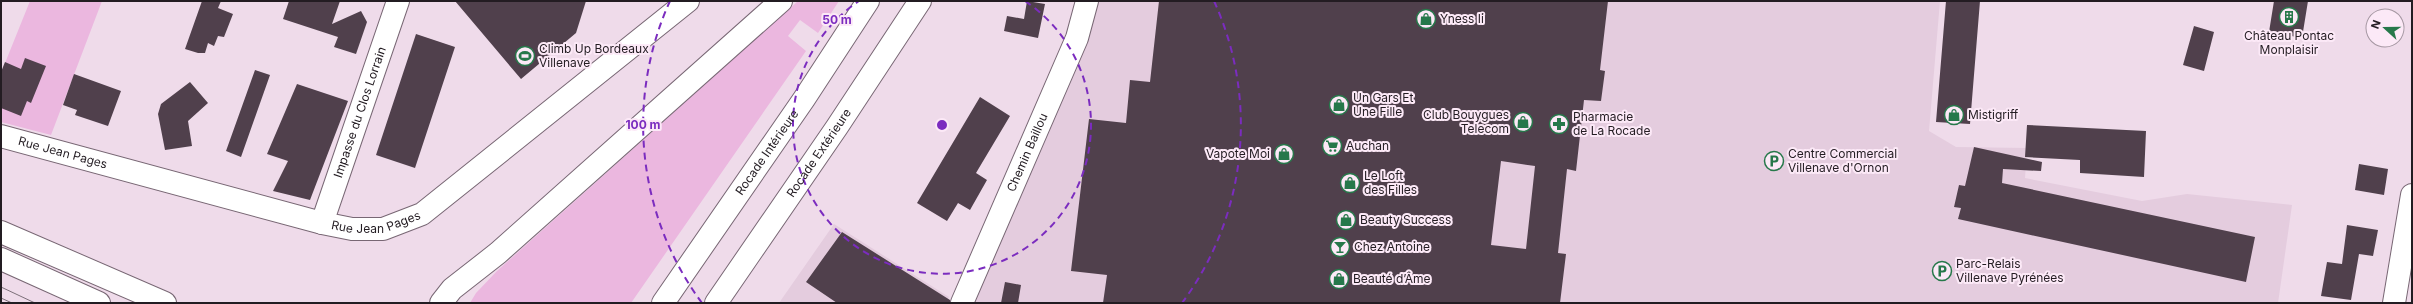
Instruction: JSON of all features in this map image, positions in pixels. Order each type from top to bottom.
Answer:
[{"type":"main road","name":"Impasse du Clos Lorrain","points":[[322,223],[398,1]]},
{"type":"main road","name":"Rue Jean Pages","points":[[1,136],[322,223],[352,229],[383,229],[422,214],[688,1]]},
{"type":"main road","points":[[440,303],[452,289],[498,253],[781,1]]},
{"type":"main road","name":"Rocade Intérieure","points":[[663,303],[804,99],[868,1]]},
{"type":"main road","name":"Rocade Extérieure","points":[[716,303],[838,127],[920,1]]},
{"type":"main road","name":"Chemin Baillou","points":[[962,303],[1077,38],[1087,1]]},
{"type":"main road","points":[[2394,303],[2412,195]]},
{"type":"main road","points":[[1,232],[165,303]]},
{"type":"main road","points":[[460,303],[498,253]]},
{"type":"main road","points":[[1,259],[99,303]]},
{"type":"shaded area","points":[[30,1],[102,1],[51,135],[1,122],[1,73]]},
{"type":"shaded area","points":[[798,1],[839,1],[818,33],[800,20],[788,36],[806,51],[631,303],[470,303],[476,293],[497,271]]},
{"type":"shaded area","points":[[1097,1],[1940,1],[1929,131],[1956,147],[2027,148],[2025,178],[2142,201],[2187,194],[2292,205],[2278,303],[962,303]]},
{"type":"shaded area","points":[[834,224],[949,297],[946,303],[779,303]]},
{"type":"building","points":[[202,1],[221,1],[218,8],[233,14],[224,37],[218,36],[214,46],[208,43],[205,53],[198,53],[185,49]]},
{"type":"building","points":[[289,1],[340,1],[332,24],[361,11],[367,22],[356,54],[334,47],[338,37],[283,19]]},
{"type":"building","name":"Climb Up Bordeaux Villenave","points":[[455,1],[586,1],[576,33],[521,79]]},
{"type":"building","points":[[1027,1],[1045,4],[1038,38],[1004,31],[1007,16],[1024,19]]},
{"type":"building","name":"Auchan","points":[[1159,1],[1608,1],[1600,70],[1605,71],[1601,101],[1584,100],[1576,171],[1567,169],[1558,253],[1566,254],[1560,303],[1103,303],[1107,275],[1071,271],[1089,119],[1126,123],[1130,80],[1150,82]],"holes":[[[1501,161],[1535,166],[1526,249],[1491,245]]]},
{"type":"building","points":[[1946,1],[1980,1],[1970,124],[1936,122]]},
{"type":"building","name":"Château Pontac Monplaisir","points":[[2274,1],[2308,1],[2302,38],[2269,32]]},
{"type":"building","points":[[2194,26],[2214,32],[2204,71],[2183,65]]},
{"type":"building","points":[[416,34],[455,47],[415,168],[376,155]]},
{"type":"building","points":[[25,58],[46,66],[31,103],[27,101],[21,116],[1,108],[1,72],[5,62],[21,69]]},
{"type":"building","points":[[255,70],[270,75],[241,157],[226,151]]},
{"type":"building","points":[[74,74],[121,91],[108,126],[75,115],[77,110],[63,105]]},
{"type":"building","points":[[190,82],[208,103],[188,121],[192,146],[165,150],[158,114],[161,104]]},
{"type":"building","points":[[297,84],[348,101],[310,200],[273,191],[288,161],[267,154]]},
{"type":"building","points":[[980,97],[1010,116],[976,173],[987,180],[970,210],[958,203],[947,221],[917,203]]},
{"type":"building","points":[[2027,125],[2146,131],[2144,177],[2080,173],[2080,160],[2025,157]]},
{"type":"building","points":[[1974,147],[2042,162],[2041,171],[2003,169],[2002,183],[2255,237],[2246,282],[1958,219],[1961,208],[1954,207],[1959,185],[1965,186]]},
{"type":"building","points":[[2359,164],[2388,169],[2384,195],[2355,190]]},
{"type":"building","points":[[2347,225],[2378,230],[2373,256],[2359,254],[2351,300],[2321,296],[2327,262],[2342,264]]},
{"type":"building","points":[[842,232],[950,300],[950,303],[837,303],[806,282]]},
{"type":"building","points":[[1005,282],[1021,285],[1018,303],[1001,303]]},
{"type":"tram line","points":[[1,287],[35,303]]},
{"type":"tram line","points":[[1,298],[12,303]]},
{"type":"place","name":"Château Pontac Monplaisir","points":[[2289,17]]},
{"type":"place","name":"Yness Ii","points":[[1426,19]]},
{"type":"place","name":"Climb Up Bordeaux Villenave","points":[[525,56]]},
{"type":"place","name":"Un Gars Et Une Fille","points":[[1339,105]]},
{"type":"place","name":"Mistigriff","points":[[1954,115]]},
{"type":"place","name":"Club Bouygues Telecom","points":[[1523,122]]},
{"type":"place","name":"Pharmacie de La Rocade","points":[[1559,124]]},
{"type":"place","name":"Auchan","points":[[1332,146]]},
{"type":"place","name":"Vapote Moi","points":[[1284,154]]},
{"type":"place","name":"Centre Commercial Villenave d'Ornon","points":[[1774,161]]},
{"type":"place","name":"Le Loft des Filles","points":[[1350,183]]},
{"type":"place","name":"Beauty Success","points":[[1346,220]]},
{"type":"place","name":"Chez Antoine","points":[[1340,247]]},
{"type":"place","name":"Parc-Relais Villenave Pyrénées","points":[[1942,271]]},
{"type":"place","name":"Beauté d’Âme","points":[[1339,279]]}]
